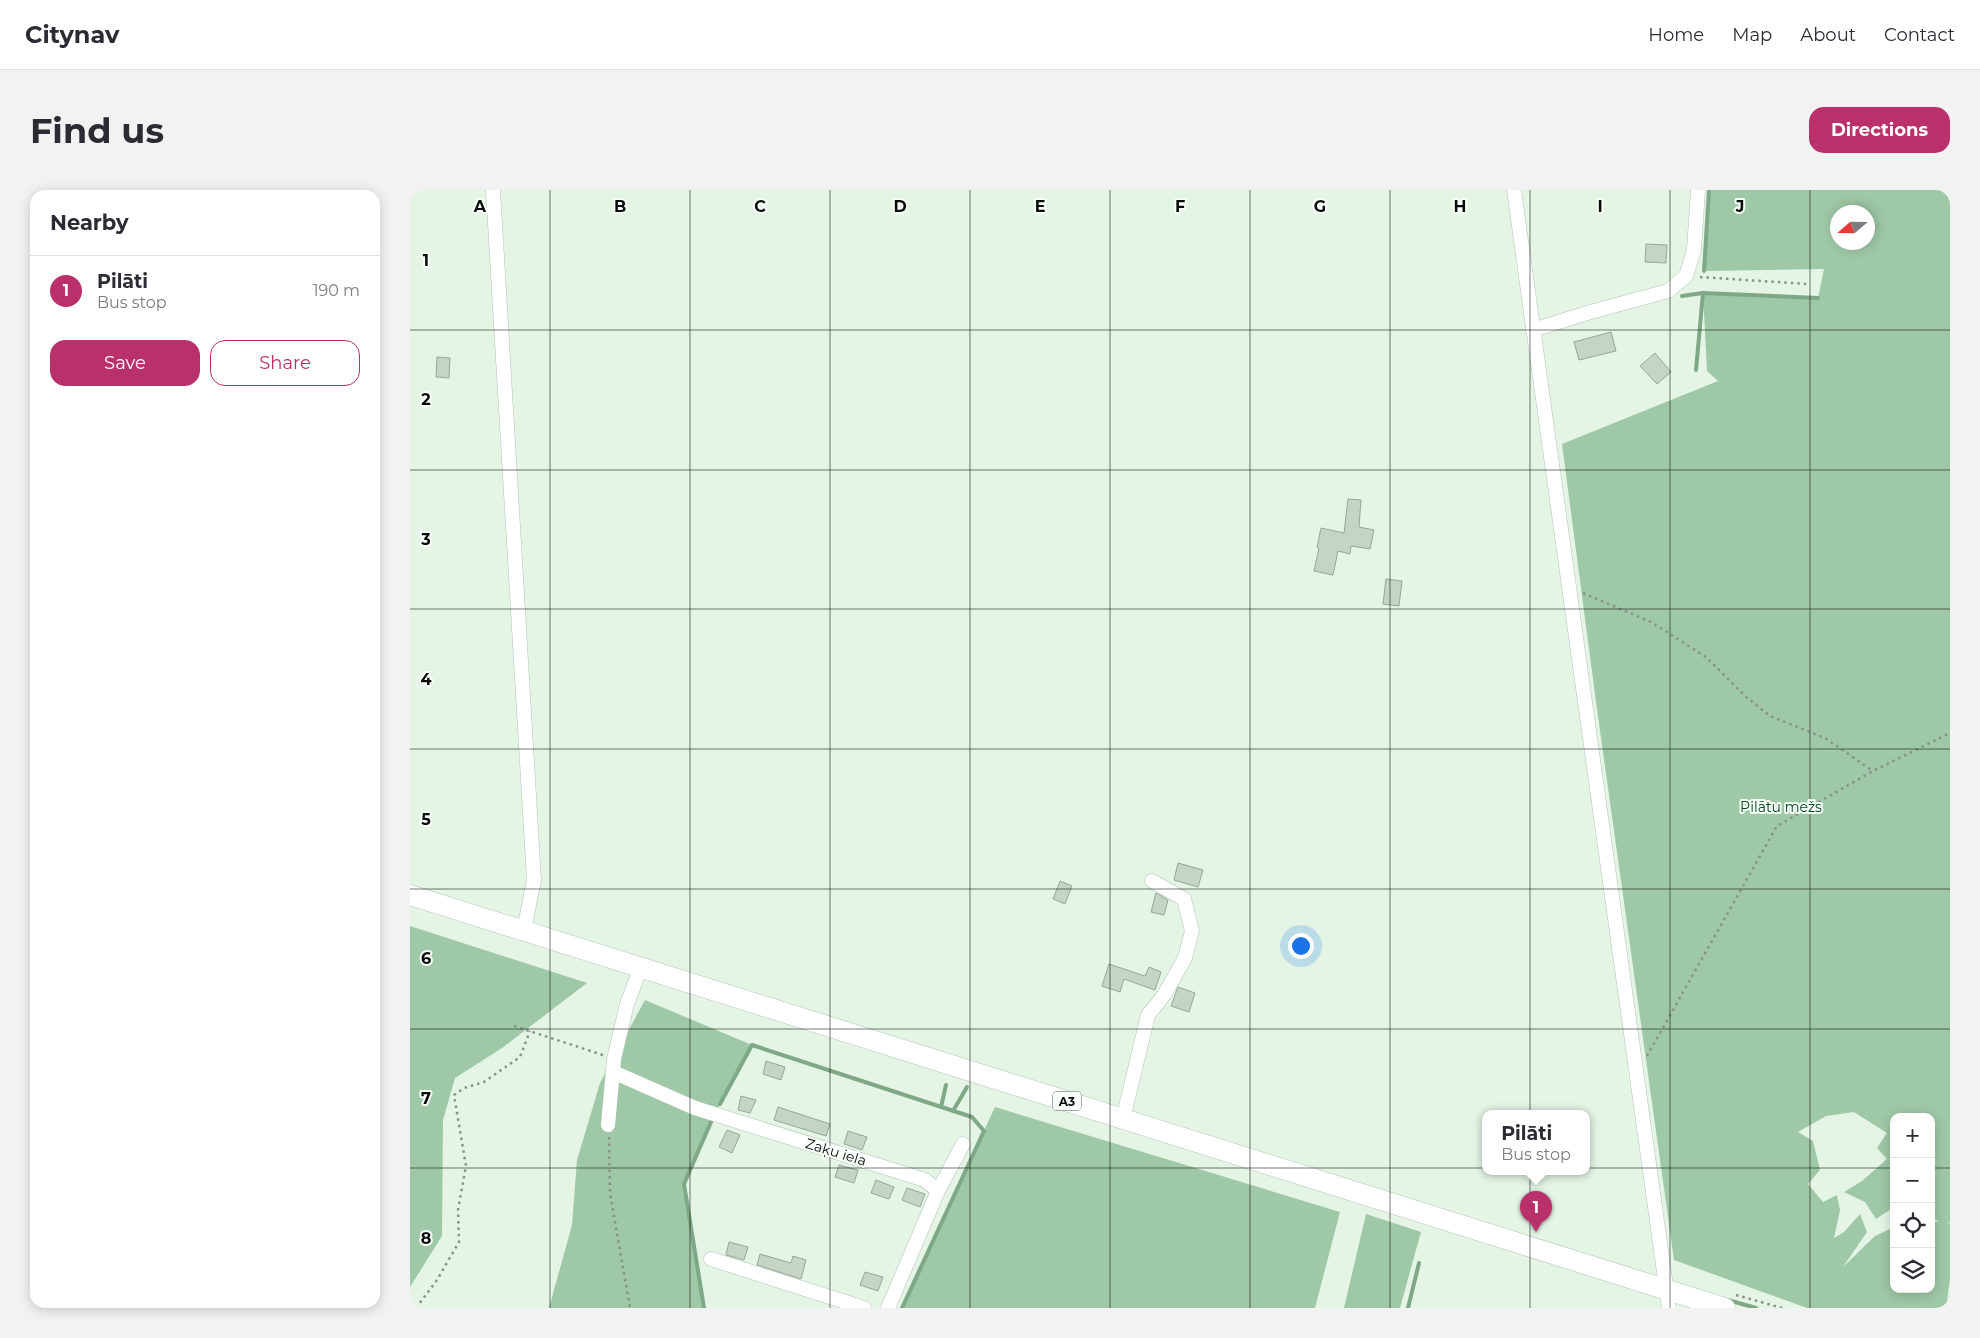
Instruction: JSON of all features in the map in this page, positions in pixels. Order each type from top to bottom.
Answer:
[{"type":"highway","name":"A3","points":[[410,895],[1123,1119],[1668,1299],[1725,1308]]},
{"type":"street","points":[[493,190],[534,880],[524,930]]},
{"type":"street","points":[[1514,190],[1668,1299]]},
{"type":"street","points":[[1533,330],[1668,291],[1686,276],[1694,250],[1698,190]]},
{"type":"street","points":[[1123,1119],[1148,1015],[1164,995],[1185,958],[1192,930],[1184,899],[1152,881]]},
{"type":"street","points":[[608,1126],[613,1065],[628,1004],[641,967]]},
{"type":"street","name":"Zaķu iela","points":[[613,1065],[695,1108],[925,1180],[938,1191]]},
{"type":"street","points":[[888,1308],[938,1191],[963,1144]]},
{"type":"street","points":[[711,1259],[864,1308]]},
{"type":"path","points":[[1686,276],[1807,284]]},
{"type":"path","points":[[1569,587],[1651,622],[1706,658],[1745,696],[1770,716],[1825,738],[1873,771]]},
{"type":"path","points":[[1646,1057],[1777,826],[1873,771],[1950,733]]},
{"type":"path","points":[[514,1026],[613,1065]]},
{"type":"path","points":[[416,1308],[437,1280],[459,1242],[458,1210],[466,1166],[454,1095],[464,1088],[484,1082],[520,1057],[530,1031]]},
{"type":"path","points":[[608,1126],[610,1193],[630,1308]]},
{"type":"green space","name":"Pilātu mežs","points":[[1709,190],[1950,190],[1950,1223],[1946,1221],[1950,1224],[1950,1279],[1946,1308],[1807,1308],[1674,1260],[1562,444],[1718,381],[1707,371],[1703,293],[1818,298],[1824,269],[1704,271]]},
{"type":"green space","points":[[410,926],[587,983],[502,1048],[455,1078],[443,1120],[442,1236],[410,1287]]},
{"type":"green space","points":[[645,1000],[752,1045],[720,1104],[684,1184],[704,1308],[549,1308],[572,1225],[577,1160],[600,1083]]},
{"type":"green space","points":[[995,1107],[1340,1212],[1315,1308],[902,1308]]},
{"type":"green space","points":[[1366,1214],[1421,1232],[1400,1308],[1344,1308]]},
{"type":"building","points":[[1646,244],[1667,245],[1666,263],[1645,262]]},
{"type":"building","points":[[1611,332],[1616,351],[1579,360],[1574,342]]},
{"type":"building","points":[[1655,353],[1671,372],[1657,384],[1640,366]]},
{"type":"building","points":[[437,357],[450,358],[449,378],[436,377]]},
{"type":"building","points":[[1348,499],[1361,500],[1359,527],[1374,530],[1370,549],[1351,546],[1350,554],[1338,551],[1333,575],[1314,571],[1321,528],[1344,533]]},
{"type":"building","points":[[1386,579],[1402,581],[1399,606],[1383,604]]},
{"type":"building","points":[[1178,863],[1203,870],[1198,887],[1174,880]]},
{"type":"building","points":[[1060,881],[1072,886],[1065,904],[1053,899]]},
{"type":"building","points":[[1156,893],[1168,900],[1164,915],[1151,912]]},
{"type":"building","points":[[1109,964],[1145,976],[1149,967],[1161,972],[1155,990],[1124,979],[1120,992],[1102,986]]},
{"type":"building","points":[[1178,987],[1195,993],[1189,1012],[1171,1006]]},
{"type":"building","points":[[766,1061],[785,1067],[781,1080],[763,1074]]},
{"type":"building","points":[[741,1096],[756,1100],[750,1113],[738,1110]]},
{"type":"building","points":[[778,1107],[830,1124],[826,1136],[774,1120]]},
{"type":"building","points":[[727,1130],[740,1135],[732,1153],[719,1147]]},
{"type":"building","points":[[848,1131],[867,1137],[862,1150],[844,1144]]},
{"type":"building","points":[[839,1165],[858,1170],[854,1183],[835,1177]]},
{"type":"building","points":[[876,1180],[894,1187],[889,1199],[871,1193]]},
{"type":"building","points":[[907,1188],[925,1194],[920,1207],[902,1200]]},
{"type":"building","points":[[729,1242],[748,1247],[744,1260],[726,1255]]},
{"type":"building","points":[[760,1254],[791,1263],[793,1256],[806,1260],[801,1279],[757,1265]]},
{"type":"building","points":[[865,1272],[883,1277],[878,1291],[860,1285]]},
{"type":"waterway","points":[[1704,271],[1709,190]]},
{"type":"waterway","points":[[1682,296],[1703,293],[1818,298]]},
{"type":"waterway","points":[[1696,370],[1703,293]]},
{"type":"waterway","points":[[720,1104],[752,1045],[972,1117],[984,1131],[902,1308]]},
{"type":"waterway","points":[[941,1107],[946,1085]]},
{"type":"waterway","points":[[953,1111],[967,1087]]},
{"type":"waterway","points":[[704,1308],[684,1184],[711,1122]]},
{"type":"waterway","points":[[1408,1308],[1419,1263]]},
{"type":"waterway","points":[[1728,1300],[1756,1308]]},
{"type":"place","name":"Pilāti","points":[[1536,1232]]}]
